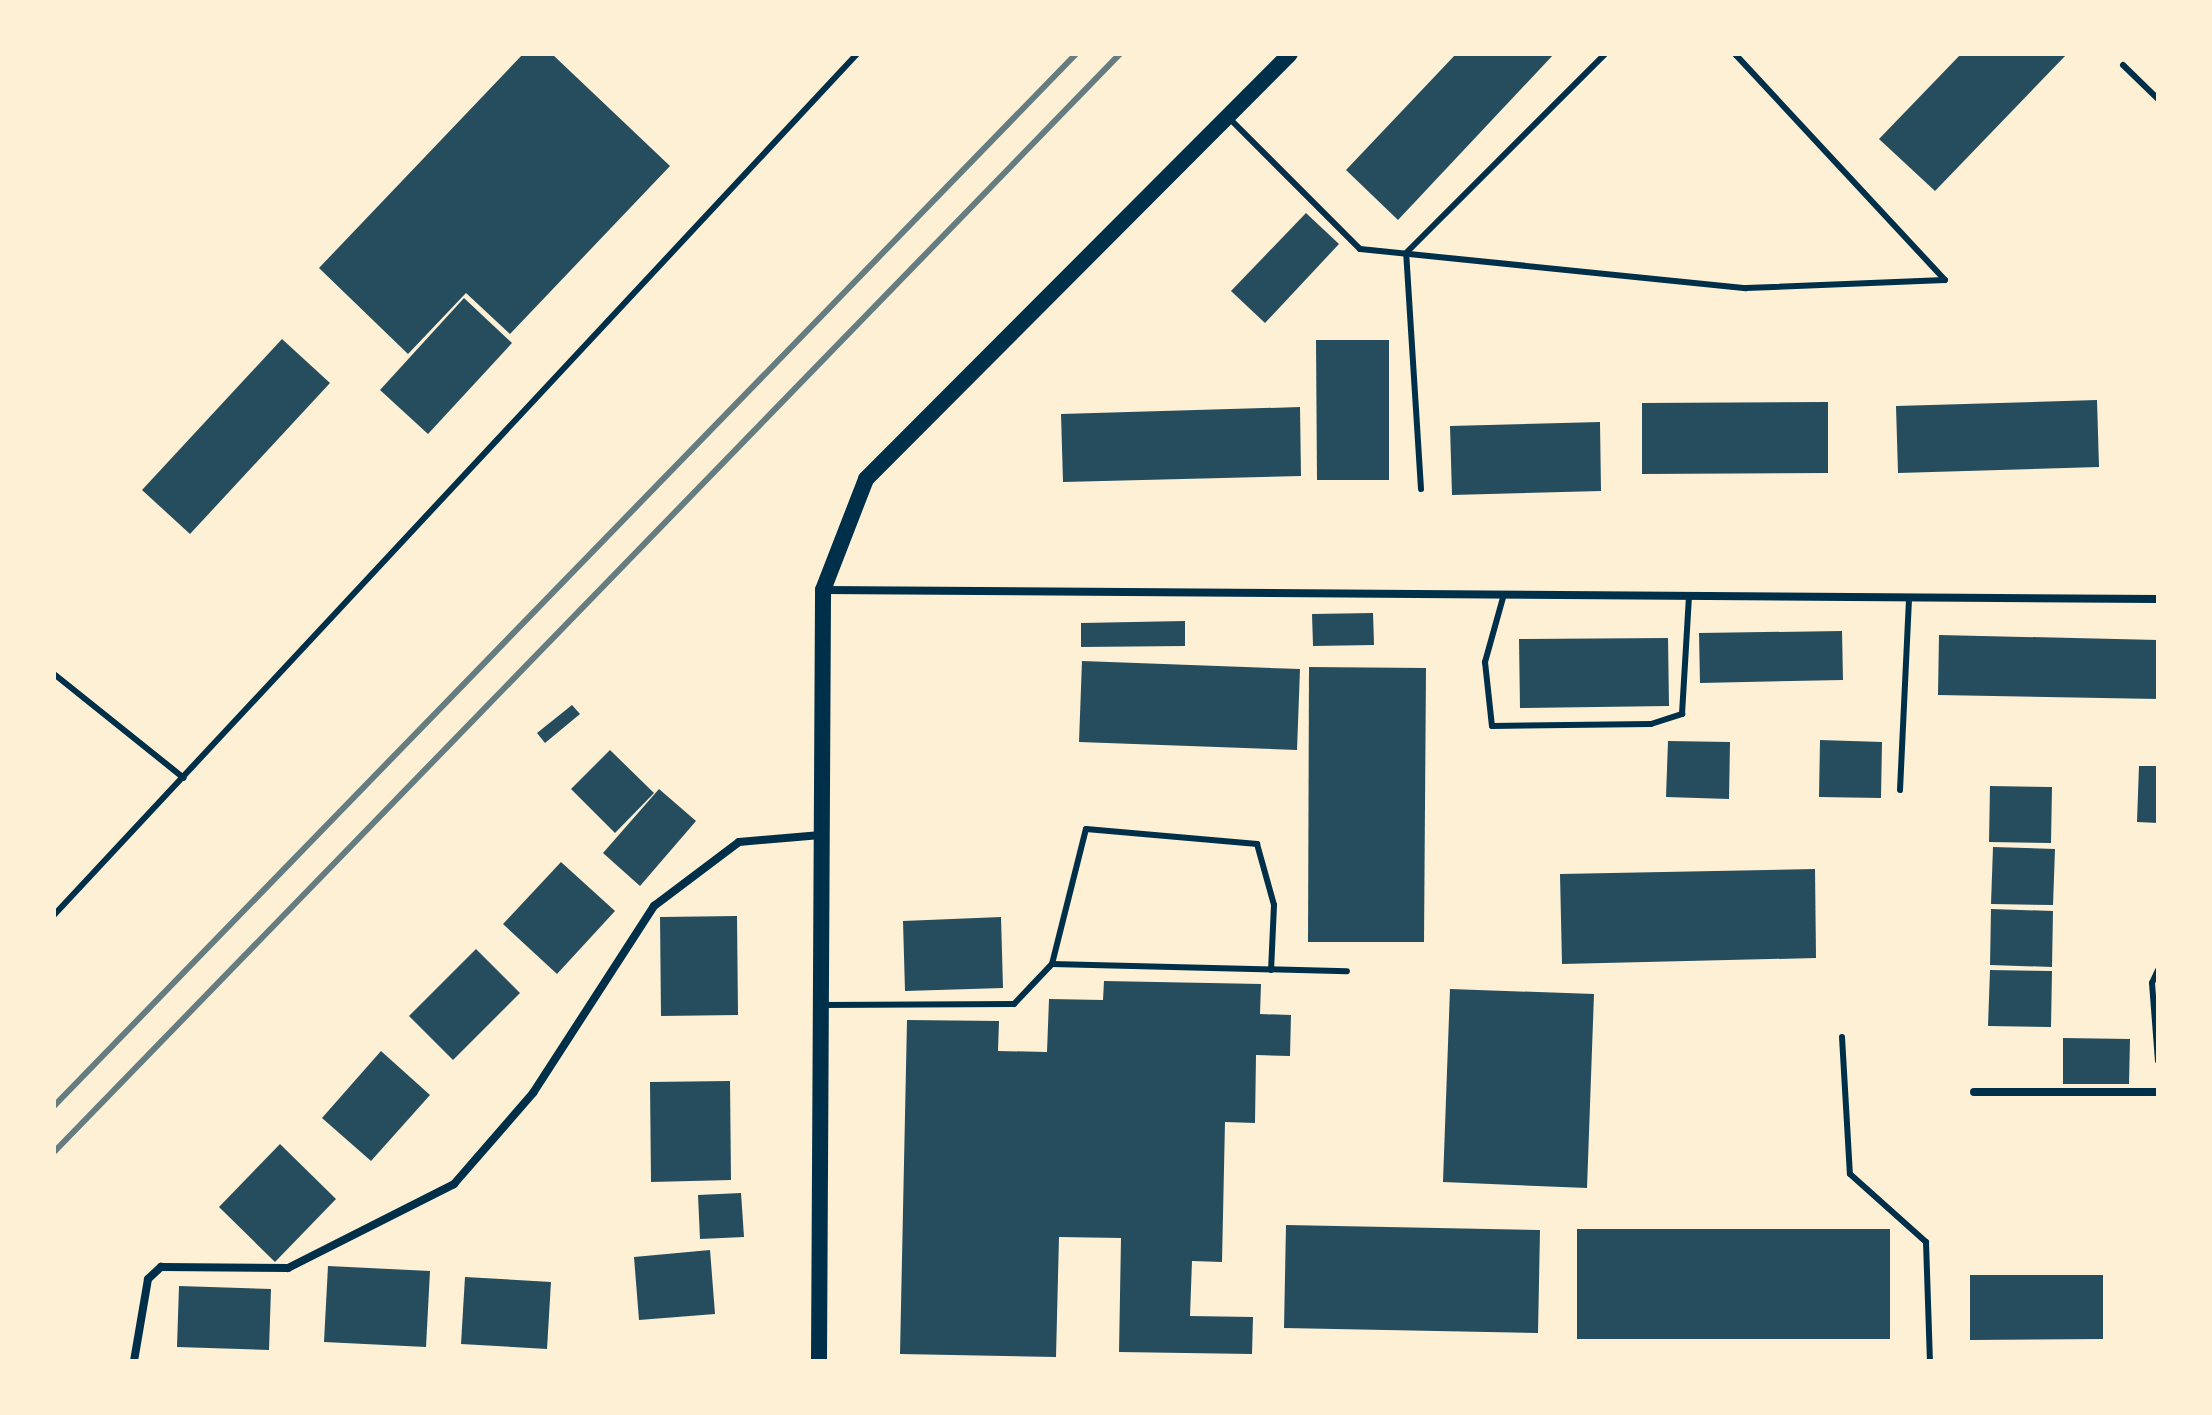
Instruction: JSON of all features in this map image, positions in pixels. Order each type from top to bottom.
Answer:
[{"type":"main road","points":[[819,1361],[823,590],[866,479],[1290,54]]},
{"type":"street","points":[[823,590],[2158,599]]},
{"type":"street","points":[[134,1361],[148,1279],[161,1267],[288,1268],[454,1184],[533,1093],[654,906],[739,842],[824,835]]},
{"type":"street","points":[[1974,1092],[2158,1092]]},
{"type":"lane","points":[[54,915],[857,54]]},
{"type":"lane","points":[[1421,489],[1406,253],[1605,54]]},
{"type":"lane","points":[[1228,117],[1360,249],[1746,288],[1945,280],[1735,54]]},
{"type":"lane","points":[[2123,65],[2158,99]]},
{"type":"lane","points":[[1504,594],[1485,662],[1492,726],[1651,724],[1682,714],[1689,596]]},
{"type":"lane","points":[[1900,790],[1909,597]]},
{"type":"lane","points":[[54,674],[184,778]]},
{"type":"lane","points":[[823,1005],[1014,1004],[1052,964],[1086,829],[1257,844],[1274,905],[1271,970]]},
{"type":"lane","points":[[1052,964],[1347,971]]},
{"type":"lane","points":[[2158,970],[2152,983],[2158,1061]]},
{"type":"lane","points":[[1842,1037],[1850,1174],[1926,1242],[1930,1361]]},
{"type":"building","points":[[523,54],[552,54],[670,166],[510,334],[466,293],[408,354],[319,268]]},
{"type":"building","points":[[1456,54],[1554,54],[1398,220],[1346,170]]},
{"type":"building","points":[[1961,54],[2067,54],[1935,191],[1879,139]]},
{"type":"building","points":[[1306,213],[1339,244],[1265,323],[1231,291]]},
{"type":"building","points":[[464,298],[512,343],[428,434],[380,390]]},
{"type":"building","points":[[282,339],[330,383],[190,534],[142,490]]},
{"type":"building","points":[[1316,340],[1389,340],[1389,480],[1317,480]]},
{"type":"building","points":[[2097,400],[2099,467],[1898,473],[1896,406]]},
{"type":"building","points":[[1828,402],[1828,473],[1642,474],[1642,403]]},
{"type":"building","points":[[1300,407],[1301,476],[1063,482],[1061,414]]},
{"type":"building","points":[[1600,422],[1601,491],[1452,495],[1450,426]]},
{"type":"building","points":[[1373,613],[1374,645],[1313,646],[1312,614]]},
{"type":"building","points":[[1185,621],[1185,646],[1081,647],[1081,623]]},
{"type":"building","points":[[1842,631],[1843,680],[1700,683],[1699,633]]},
{"type":"building","points":[[1939,635],[2158,640],[2158,699],[1938,695]]},
{"type":"building","points":[[1668,638],[1669,706],[1520,708],[1519,639]]},
{"type":"building","points":[[1082,661],[1300,669],[1297,750],[1079,742]]},
{"type":"building","points":[[1309,667],[1426,668],[1424,942],[1308,942]]},
{"type":"building","points":[[572,705],[580,714],[545,743],[537,733]]},
{"type":"building","points":[[1820,740],[1882,742],[1881,798],[1819,797]]},
{"type":"building","points":[[1668,741],[1730,742],[1729,799],[1666,797]]},
{"type":"building","points":[[610,750],[654,793],[615,833],[571,789]]},
{"type":"building","points":[[2139,766],[2158,766],[2158,823],[2137,822]]},
{"type":"building","points":[[1990,786],[2052,787],[2051,843],[1989,842]]},
{"type":"building","points":[[659,789],[696,821],[640,886],[603,853]]},
{"type":"building","points":[[1993,847],[2055,849],[2053,905],[1991,904]]},
{"type":"building","points":[[561,862],[615,911],[557,974],[503,924]]},
{"type":"building","points":[[1815,869],[1816,958],[1562,964],[1560,874]]},
{"type":"building","points":[[1991,909],[2053,911],[2052,967],[1990,965]]},
{"type":"building","points":[[737,916],[738,1015],[661,1016],[660,917]]},
{"type":"building","points":[[1001,917],[1003,988],[905,991],[903,921]]},
{"type":"building","points":[[476,949],[520,993],[453,1060],[409,1016]]},
{"type":"building","points":[[1990,970],[2052,971],[2051,1027],[1988,1026]]},
{"type":"building","points":[[1104,981],[1261,984],[1260,1014],[1291,1015],[1290,1056],[1256,1055],[1255,1123],[1225,1122],[1222,1262],[1192,1261],[1190,1316],[1253,1317],[1252,1354],[1119,1352],[1121,1238],[1059,1237],[1056,1357],[900,1354],[907,1020],[999,1021],[998,1051],[1047,1052],[1049,999],[1103,1000]]},
{"type":"building","points":[[1450,989],[1594,994],[1587,1188],[1443,1182]]},
{"type":"building","points":[[2063,1038],[2130,1039],[2129,1084],[2063,1084]]},
{"type":"building","points":[[381,1051],[430,1095],[371,1161],[322,1118]]},
{"type":"building","points":[[730,1081],[731,1180],[651,1182],[650,1082]]},
{"type":"building","points":[[280,1144],[336,1199],[275,1262],[219,1207]]},
{"type":"building","points":[[741,1193],[744,1237],[700,1239],[698,1195]]},
{"type":"building","points":[[1286,1225],[1540,1230],[1538,1333],[1284,1328]]},
{"type":"building","points":[[1577,1229],[1890,1229],[1890,1339],[1577,1339]]},
{"type":"building","points":[[710,1250],[715,1314],[639,1320],[634,1257]]},
{"type":"building","points":[[328,1266],[430,1271],[426,1347],[324,1342]]},
{"type":"building","points":[[1970,1275],[2103,1275],[2103,1339],[1970,1340]]},
{"type":"building","points":[[465,1277],[551,1282],[547,1349],[461,1344]]},
{"type":"building","points":[[179,1286],[271,1289],[269,1350],[177,1347]]},
{"type":"railway","points":[[54,1106],[1076,54]]},
{"type":"railway","points":[[54,1152],[1120,54]]}]
